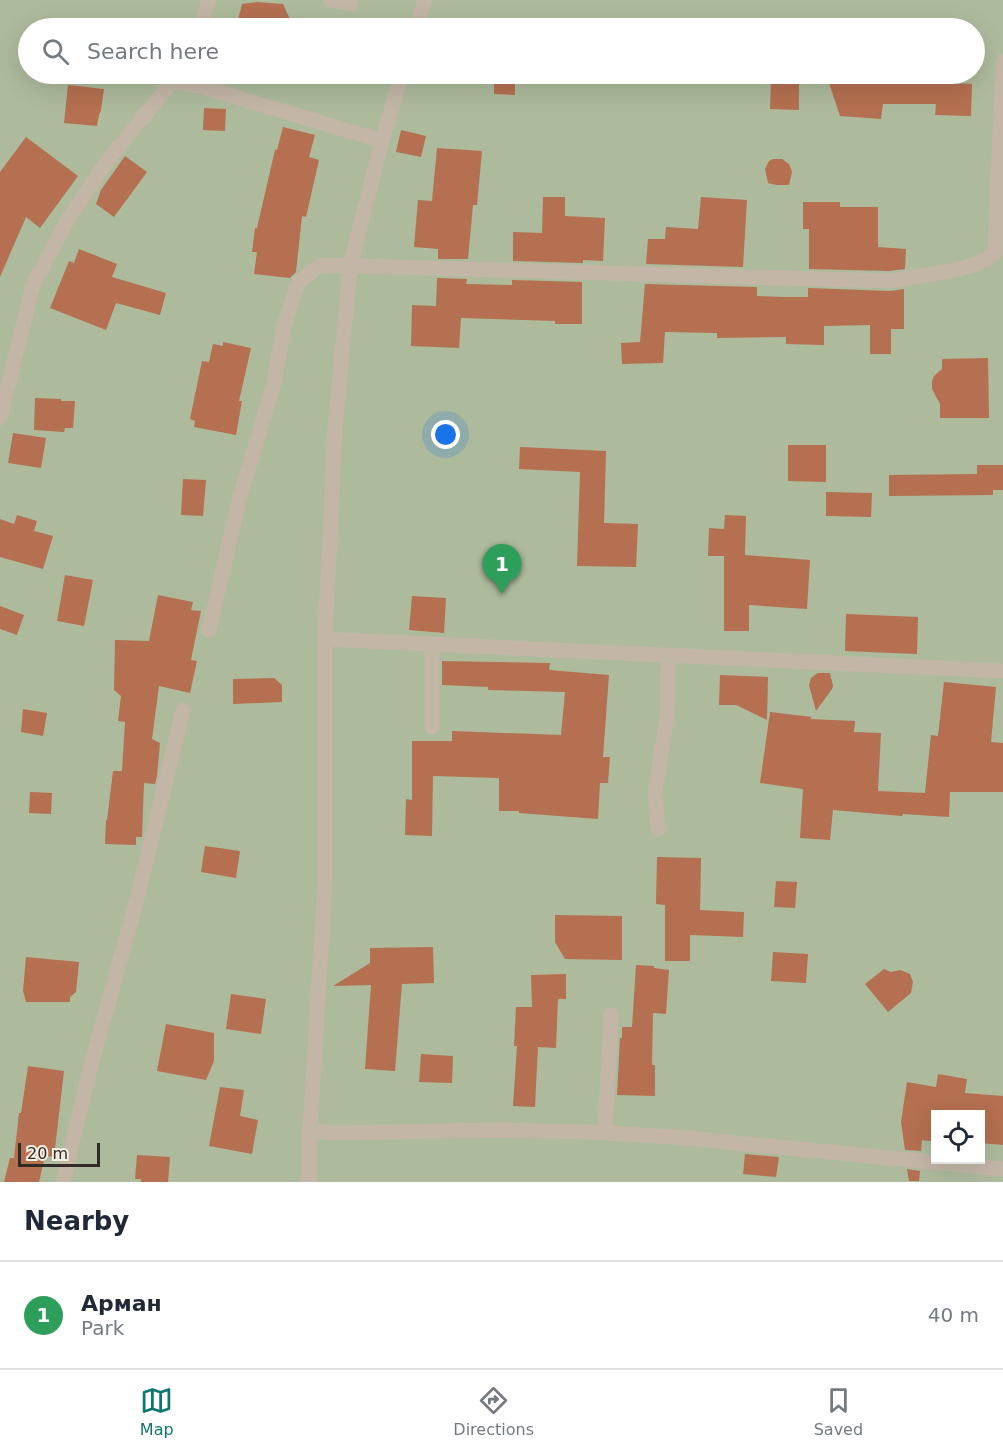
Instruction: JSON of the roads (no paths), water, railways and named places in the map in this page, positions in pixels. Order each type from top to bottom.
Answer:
[{"type":"street","points":[[203,18],[209,0]]},
{"type":"street","points":[[330,0],[351,4]]},
{"type":"street","points":[[419,18],[425,0]]},
{"type":"street","points":[[209,630],[239,500],[274,383],[284,326],[298,283],[320,265],[890,280],[951,271],[978,264],[995,253],[1003,61]]},
{"type":"street","points":[[0,418],[33,285],[67,221],[107,161],[170,84]]},
{"type":"street","points":[[193,84],[382,141]]},
{"type":"street","points":[[309,1182],[325,882],[325,639],[335,429],[350,266],[399,84]]},
{"type":"street","points":[[325,639],[1003,671]]},
{"type":"street","points":[[432,645],[432,727]]},
{"type":"street","points":[[658,829],[655,792],[667,716],[668,655]]},
{"type":"street","points":[[63,1182],[91,1065],[137,899],[183,710]]},
{"type":"street","points":[[605,1133],[611,1015]]},
{"type":"street","points":[[310,1130],[331,1133],[500,1130],[605,1133],[675,1137],[1003,1169]]},
{"type":"place","name":"Арман","points":[[502,594]]}]
